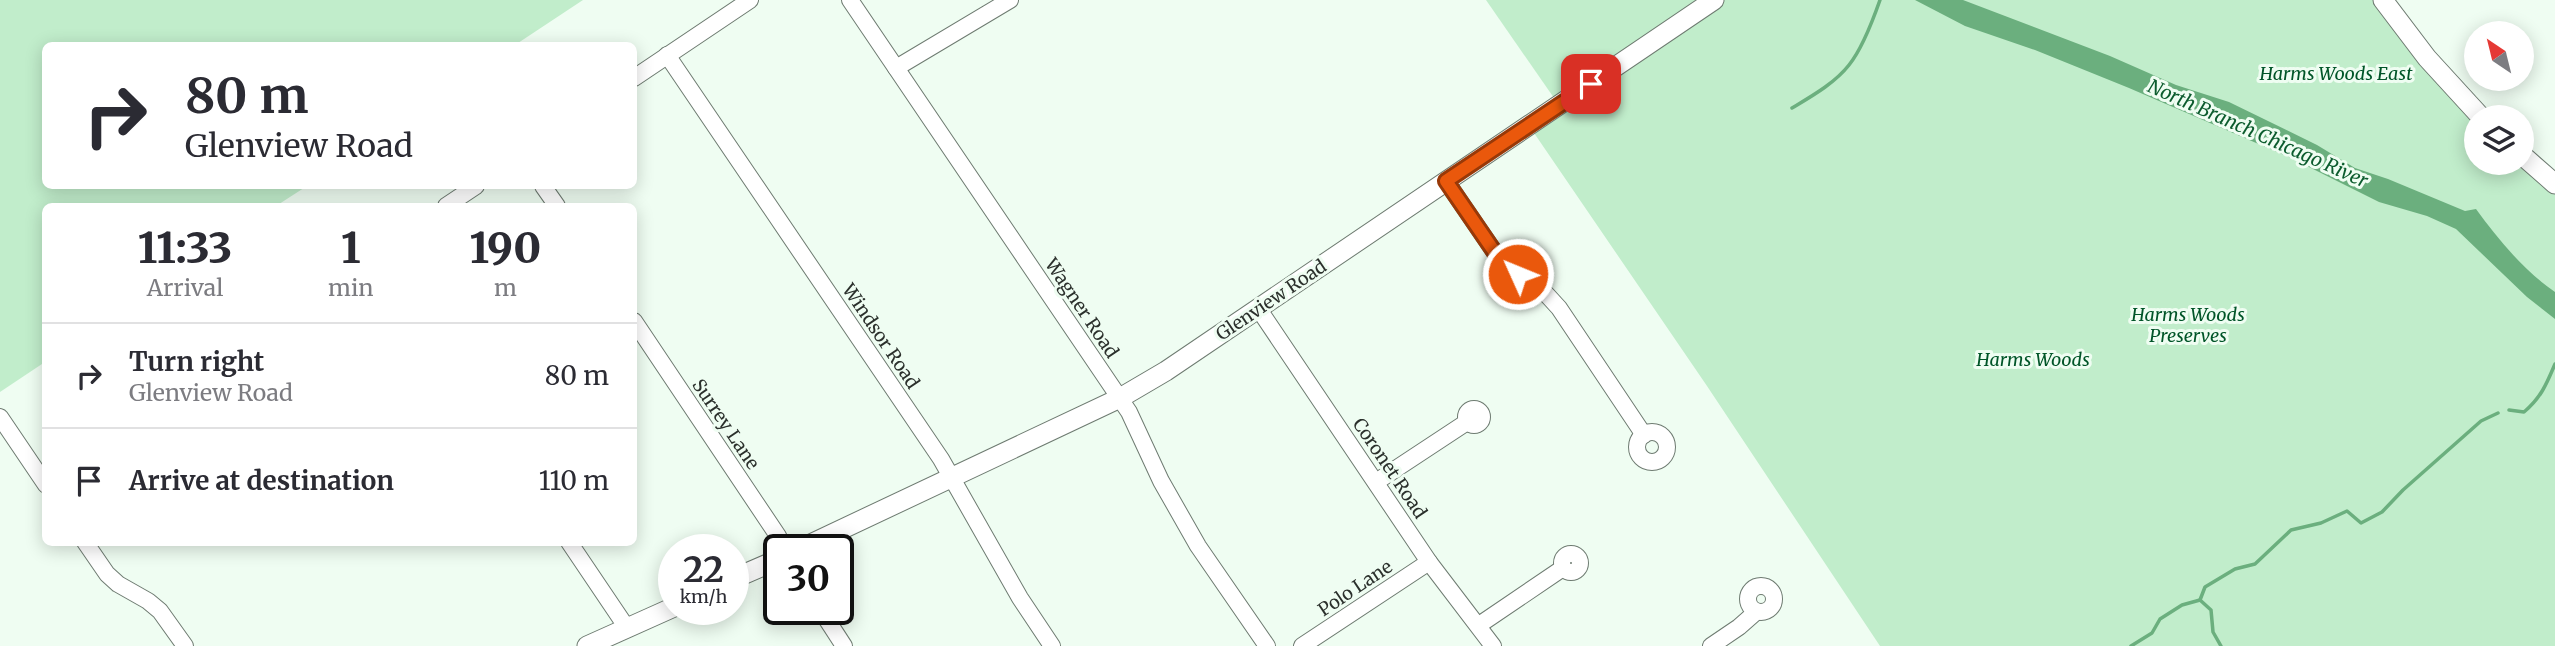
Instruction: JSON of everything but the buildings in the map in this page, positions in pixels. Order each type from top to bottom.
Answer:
[{"type":"main road","name":"Glenview Road","points":[[833,534],[1120,398],[1195,352],[1714,0]]},
{"type":"main road","points":[[2383,0],[2427,58],[2470,105]]},
{"type":"main road","points":[[2534,166],[2555,184]]},
{"type":"main road","points":[[587,646],[658,614]]},
{"type":"street","points":[[637,76],[750,0]]},
{"type":"street","name":"Wagner Road","points":[[850,0],[1134,419],[1161,481],[1198,547],[1267,646]]},
{"type":"street","points":[[896,68],[1010,0]]},
{"type":"street","name":"Windsor Road","points":[[667,55],[952,478],[1020,598],[1052,646]]},
{"type":"street","points":[[1446,181],[1498,257],[1518,274],[1537,284],[1559,308],[1644,435]]},
{"type":"street","points":[[450,203],[472,189]]},
{"type":"street","name":"Coronet Road","points":[[1258,308],[1429,562],[1493,646]]},
{"type":"street","name":"Surrey Lane","points":[[637,325],[777,534]]},
{"type":"street","points":[[0,417],[42,479]]},
{"type":"street","points":[[1376,482],[1467,422]]},
{"type":"street","points":[[88,546],[107,574],[118,584],[160,611],[185,646]]},
{"type":"street","points":[[572,546],[626,628]]},
{"type":"street","name":"Polo Lane","points":[[1302,646],[1429,562]]},
{"type":"street","points":[[1479,625],[1563,568]]},
{"type":"street","points":[[1711,646],[1756,612]]},
{"type":"street","points":[[830,625],[844,646]]},
{"type":"green space","points":[[0,0],[583,0],[520,42],[42,42],[42,189],[302,189],[281,203],[42,203],[42,364],[0,392]]},
{"type":"green space","points":[[1486,0],[1699,0],[1554,98]]},
{"type":"green space","name":"Harms Woods","points":[[1724,0],[2374,0],[2424,67],[2464,111],[2464,175],[2532,175],[2555,193],[2555,646],[1880,646],[1532,130]]},
{"type":"water","name":"North Branch Chicago River","points":[[1915,0],[1963,0],[2110,56],[2176,85],[2229,102],[2317,145],[2355,168],[2465,211],[2476,209],[2512,254],[2555,292],[2555,319],[2527,297],[2456,229],[2427,216],[2379,202],[2291,158],[2129,88],[2035,50],[1965,26]]},
{"type":"waterway","points":[[1792,108],[1830,83],[1849,65],[1863,43],[1880,0]]},
{"type":"waterway","points":[[2509,410],[2524,412],[2530,407],[2543,390],[2555,364]]},
{"type":"waterway","points":[[2221,646],[2213,632],[2211,610],[2200,600],[2205,587],[2235,569],[2255,564],[2291,530],[2321,523],[2347,511],[2361,523],[2382,512],[2481,421],[2498,413]]},
{"type":"waterway","points":[[2131,646],[2152,633],[2160,619],[2182,605],[2200,600]]},
{"type":"route","points":[[1518,274],[1498,257],[1446,181],[1591,84]]},
{"type":"park label","name":"Harms Woods East","points":[[2336,73]]},
{"type":"park label","name":"Harms Woods Preserves","points":[[2188,324]]}]
